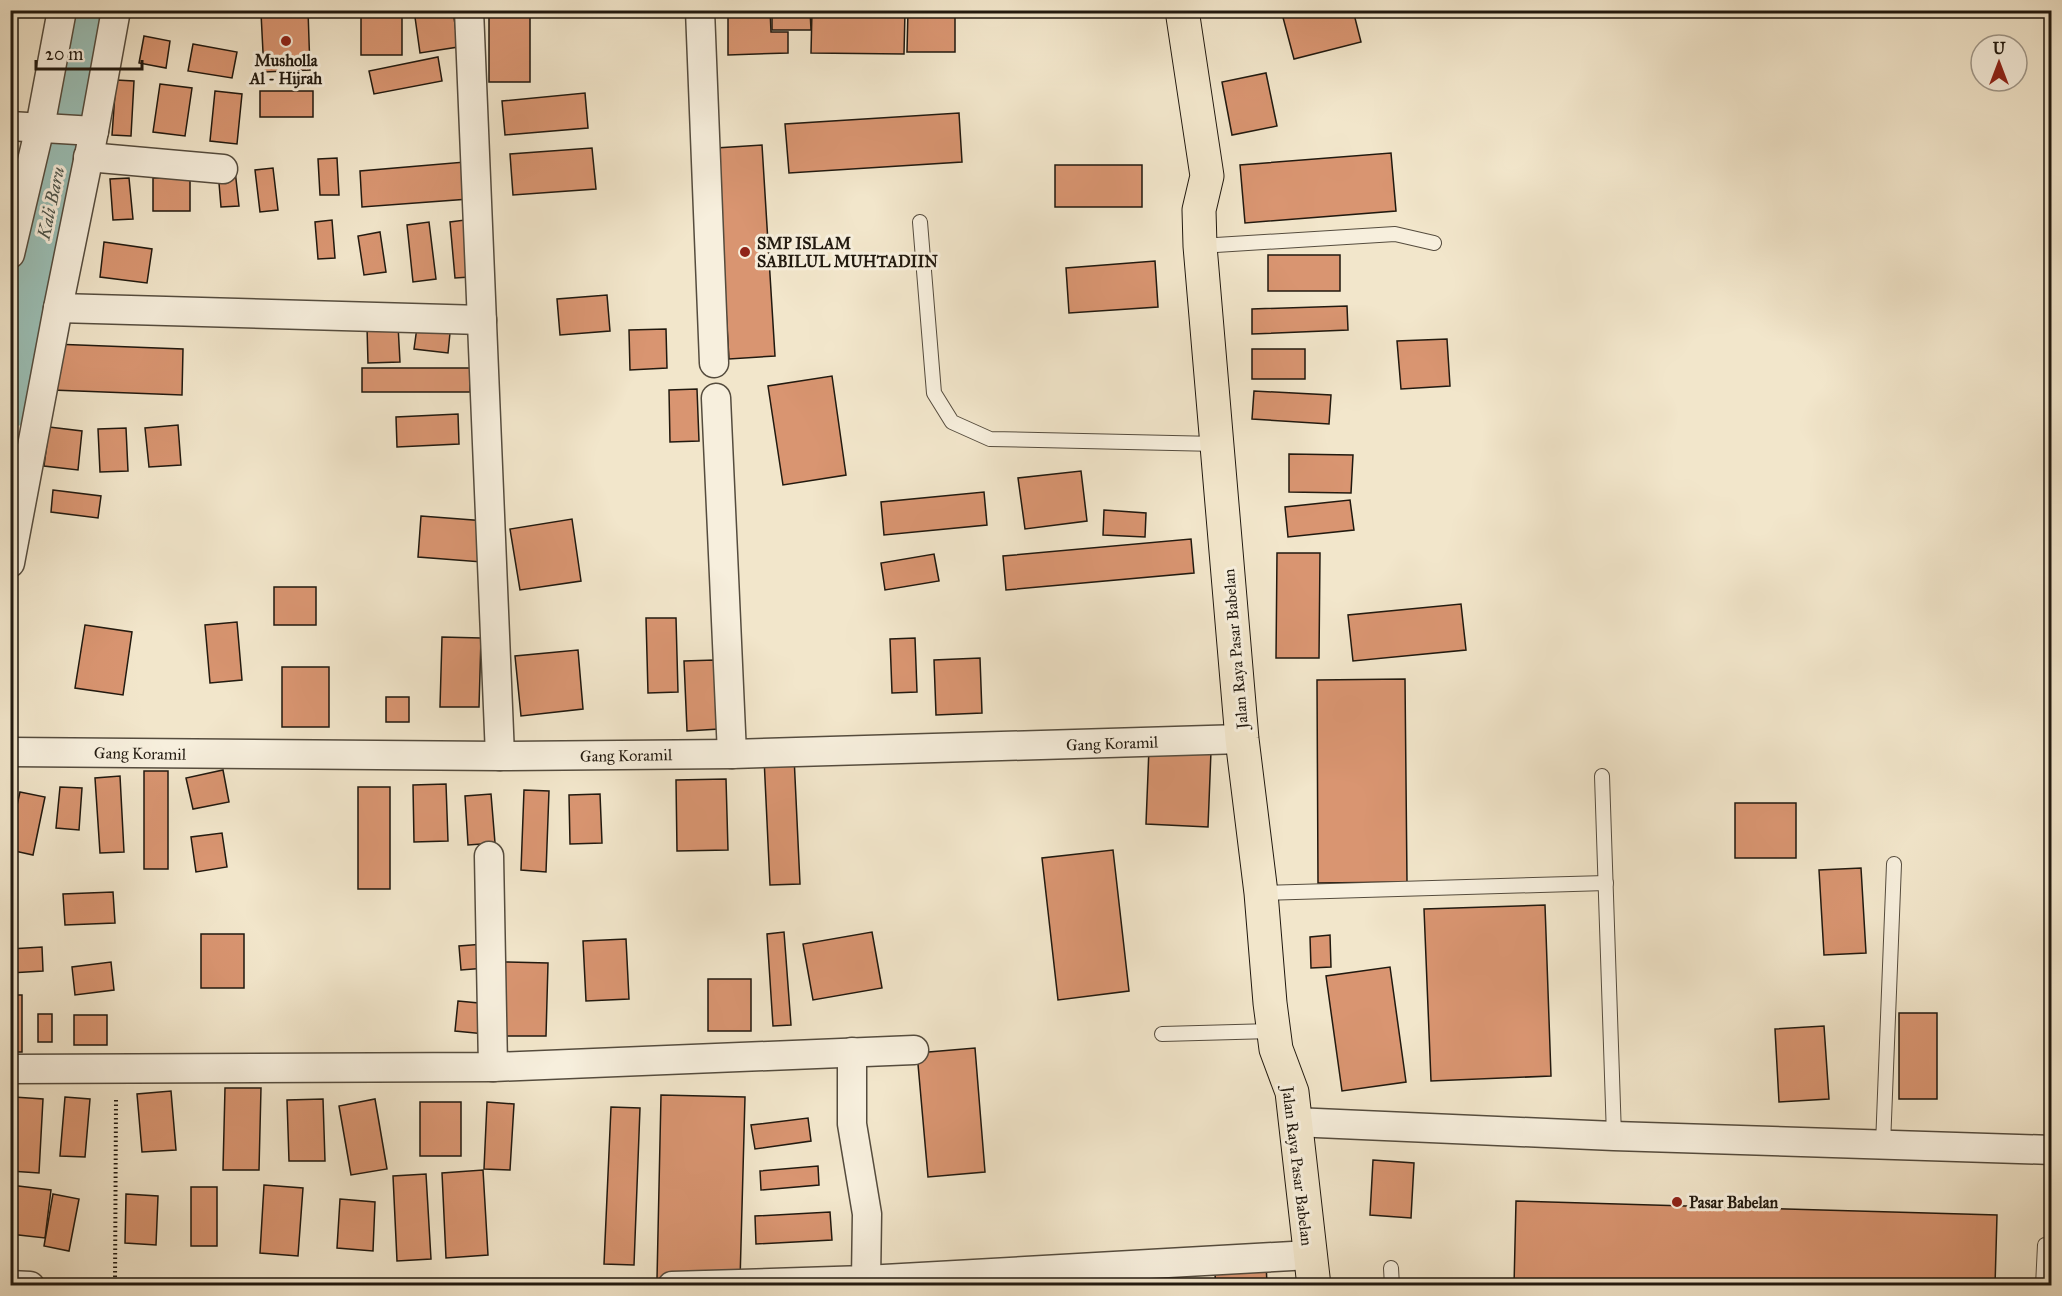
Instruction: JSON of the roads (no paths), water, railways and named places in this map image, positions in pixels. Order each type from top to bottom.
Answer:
[{"type":"main road","name":"Jalan Raya Pasar Babelan","points":[[1182,10],[1207,176],[1199,210],[1200,246],[1242,739],[1276,1049],[1292,1092],[1312,1270]]},
{"type":"street","points":[[10,254],[44,128],[62,10]]},
{"type":"street","points":[[10,563],[21,452],[58,308],[88,140],[116,10]]},
{"type":"street","points":[[469,10],[500,756]]},
{"type":"street","points":[[700,10],[714,363]]},
{"type":"street","points":[[10,126],[44,128],[88,140],[223,169]]},
{"type":"street","points":[[58,308],[482,320]]},
{"type":"street","points":[[716,398],[732,754]]},
{"type":"street","name":"Gang Koramil","points":[[10,752],[500,756],[732,754],[1242,739]]},
{"type":"street","points":[[489,856],[493,1067]]},
{"type":"street","points":[[10,1069],[493,1067],[914,1050]]},
{"type":"street","points":[[852,1052],[852,1124],[867,1214],[866,1280]]},
{"type":"street","points":[[1294,1122],[1614,1136],[2052,1150]]},
{"type":"street","points":[[672,1286],[1312,1270]]},
{"type":"street","points":[[10,1285],[30,1286]]},
{"type":"lane","points":[[920,222],[934,393],[952,422],[990,439],[1218,444]]},
{"type":"lane","points":[[1200,246],[1395,234],[1434,243]]},
{"type":"lane","points":[[1602,776],[1614,1136]]},
{"type":"lane","points":[[1883,1145],[1894,864]]},
{"type":"lane","points":[[1260,893],[1606,883]]},
{"type":"lane","points":[[1162,1034],[1275,1031]]},
{"type":"lane","points":[[2043,1286],[2045,1245]]},
{"type":"lane","points":[[1391,1268],[1392,1286]]},
{"type":"waterway","name":"Kali Baru","points":[[10,395],[92,10]]},
{"type":"place","name":"Musholla Al - Hijrah","points":[[286,41]]},
{"type":"place","name":"SMP ISLAM SABILUL MUHTADIIN","points":[[745,252]]},
{"type":"place","name":"Pasar Babelan","points":[[1677,1202]]}]
